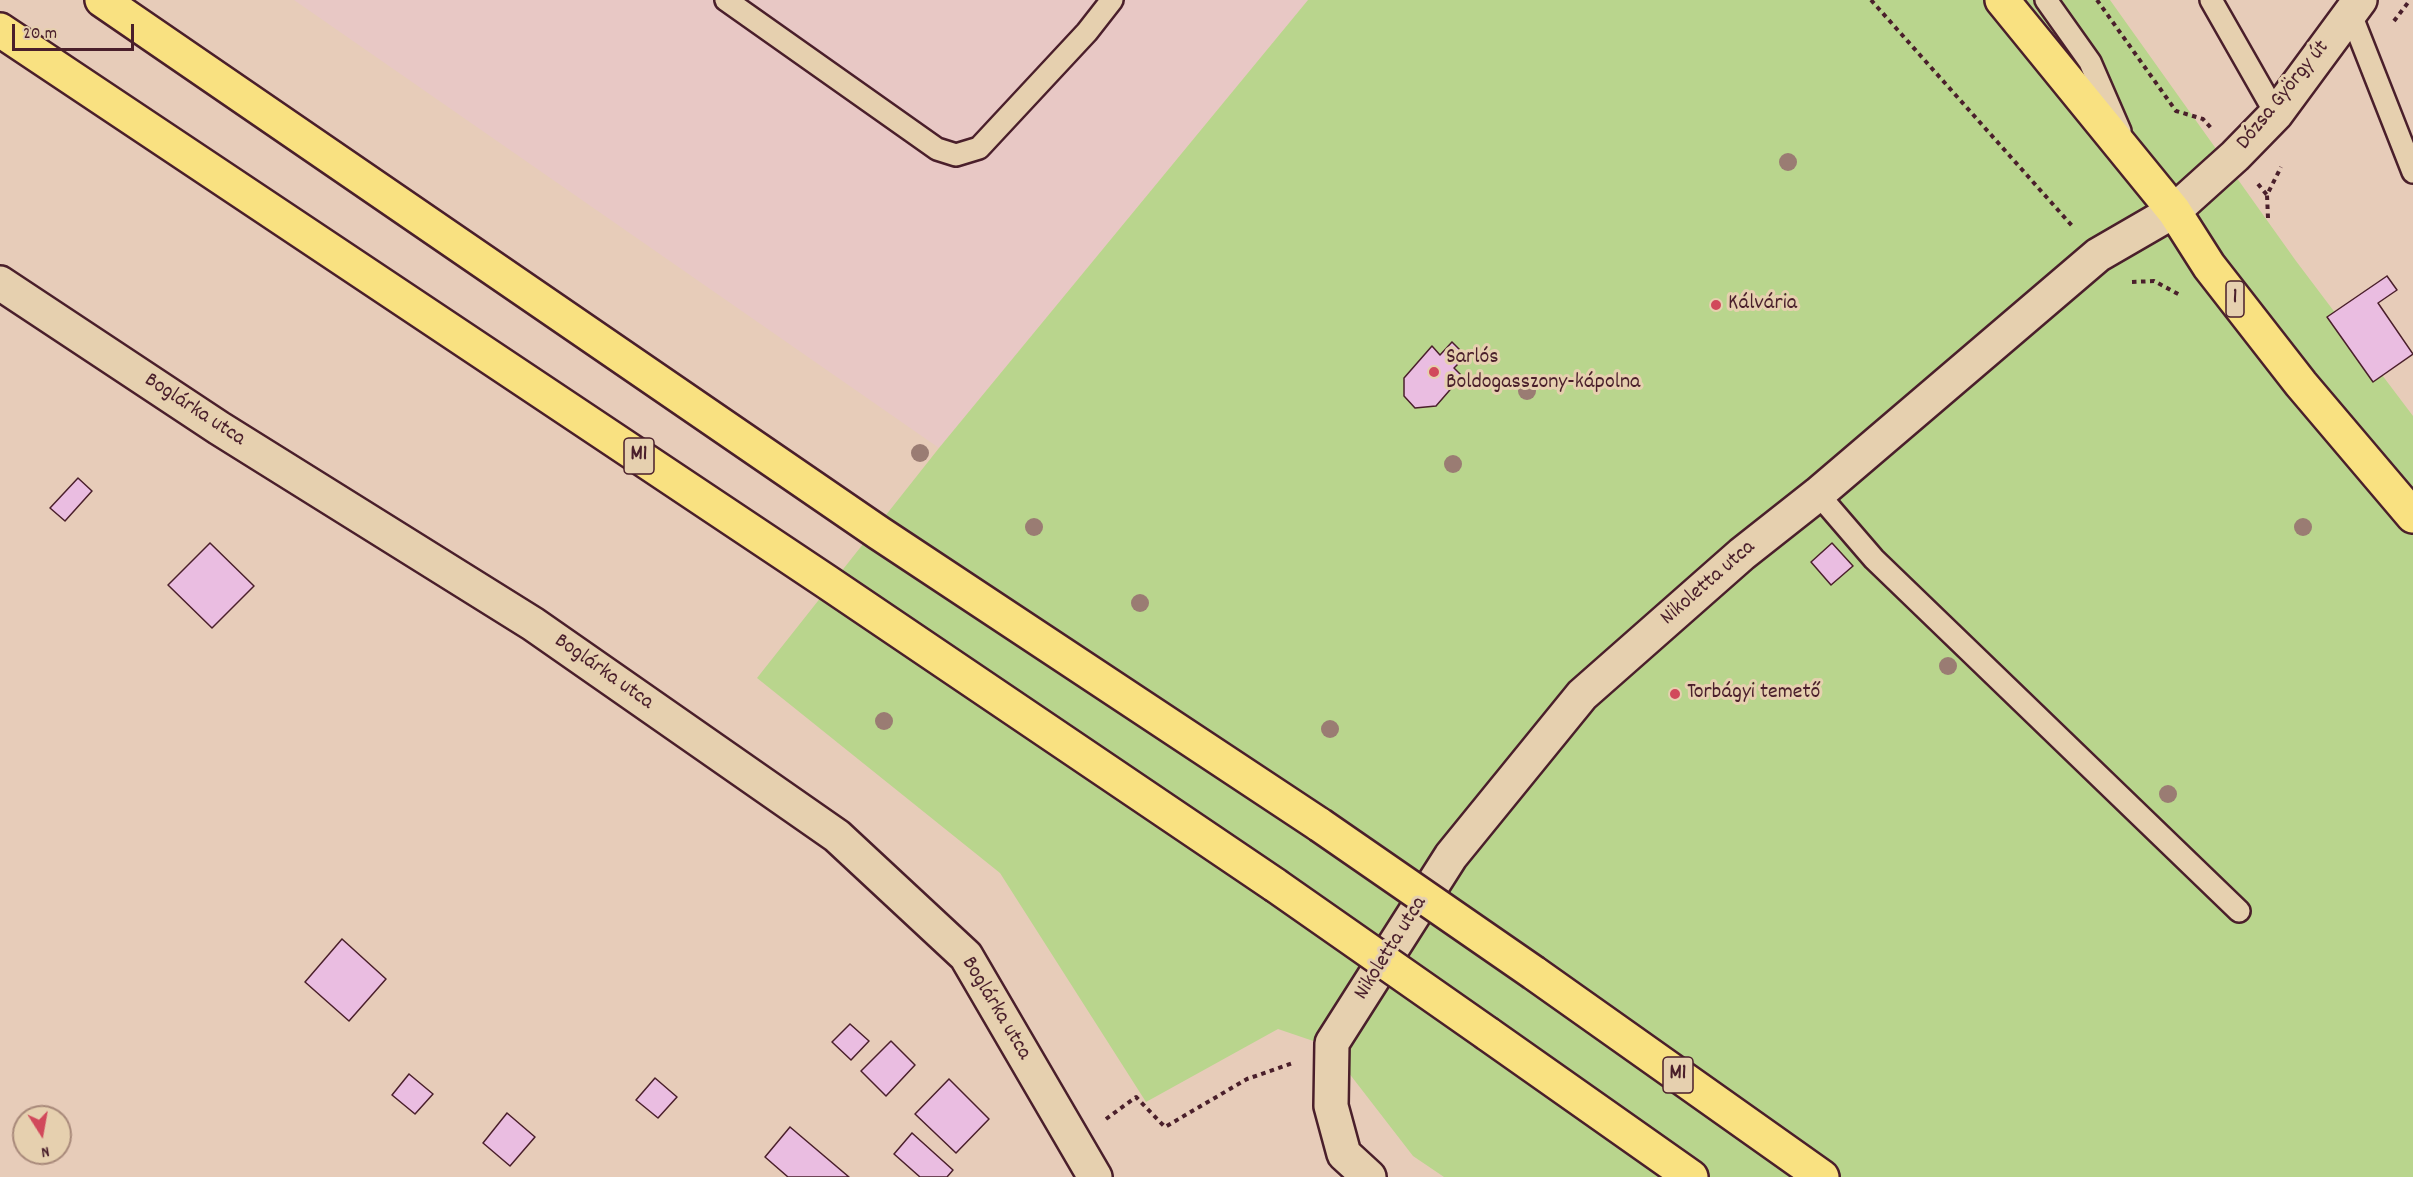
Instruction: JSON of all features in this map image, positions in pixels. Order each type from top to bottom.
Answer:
[{"type":"main road","name":"M1","points":[[102,0],[879,533],[1320,825],[1822,1177]]},
{"type":"main road","name":"1","points":[[2002,0],[2174,211],[2209,267],[2294,375],[2413,516]]},
{"type":"main road","name":"M1","points":[[0,30],[817,575],[1275,885],[1691,1177]]},
{"type":"street","name":"Dózsa György út","points":[[2174,211],[2235,156],[2276,114],[2355,6]]},
{"type":"street","name":"Nikoletta utca","points":[[1332,1043],[1451,856],[1582,695],[1742,554],[1818,494],[2098,255],[2174,211]]},
{"type":"street","name":"Boglárka utca","points":[[0,283],[219,428],[533,624],[837,836],[966,956],[1095,1177]]},
{"type":"street","points":[[1332,1043],[1331,1106],[1344,1154],[1369,1177]]},
{"type":"lane","points":[[726,0],[937,149],[956,155],[979,148],[1087,32],[1112,0]]},
{"type":"lane","points":[[2046,0],[2090,62],[2134,162]]},
{"type":"lane","points":[[2211,0],[2276,114]]},
{"type":"lane","points":[[2355,6],[2413,172]]},
{"type":"lane","points":[[1818,494],[1874,558],[2239,911]]},
{"type":"path","points":[[1871,0],[1886,20],[2098,255],[2121,286],[2136,280],[2154,281],[2178,292],[2186,300]]},
{"type":"path","points":[[2097,0],[2176,111],[2204,119],[2267,195]]},
{"type":"path","points":[[1136,1097],[1165,1127],[1247,1079],[1304,1059],[1332,1043]]},
{"type":"shaded area","points":[[294,0],[1308,0],[939,448]]},
{"type":"green space","points":[[1308,0],[2110,0],[2296,261],[2413,416],[2413,1177],[1444,1177],[1413,1156],[1328,1046],[1278,1029],[1146,1102],[1000,873],[757,678],[939,448]]},
{"type":"building","points":[[2387,276],[2397,290],[2378,303],[2413,354],[2373,382],[2327,317]]},
{"type":"building","name":"Sarlós Boldogasszony-kápolna","points":[[1452,342],[1466,356],[1454,368],[1462,376],[1436,406],[1415,408],[1404,396],[1404,378],[1432,346],[1440,355]]},
{"type":"building","points":[[78,478],[92,491],[65,521],[50,508]]},
{"type":"building","points":[[210,543],[254,586],[212,628],[168,585]]},
{"type":"building","points":[[1832,543],[1853,566],[1831,585],[1811,562]]},
{"type":"building","points":[[342,939],[386,979],[349,1021],[305,982]]},
{"type":"building","points":[[850,1024],[869,1041],[851,1060],[832,1042]]},
{"type":"building","points":[[891,1041],[915,1065],[886,1096],[861,1071]]},
{"type":"building","points":[[409,1074],[433,1094],[415,1114],[392,1095]]},
{"type":"building","points":[[655,1078],[677,1097],[658,1118],[636,1100]]},
{"type":"building","points":[[949,1079],[989,1119],[956,1153],[915,1114]]},
{"type":"building","points":[[507,1113],[535,1137],[510,1166],[483,1143]]},
{"type":"building","points":[[790,1127],[849,1177],[788,1177],[765,1157]]},
{"type":"building","points":[[912,1133],[953,1170],[947,1177],[920,1177],[894,1154]]},
{"type":"place","name":"Kálvária","points":[[1716,305]]},
{"type":"place","name":"Sarlós Boldogasszony-kápolna","points":[[1434,372]]},
{"type":"place","name":"Torbágyi temető","points":[[1675,694]]}]
